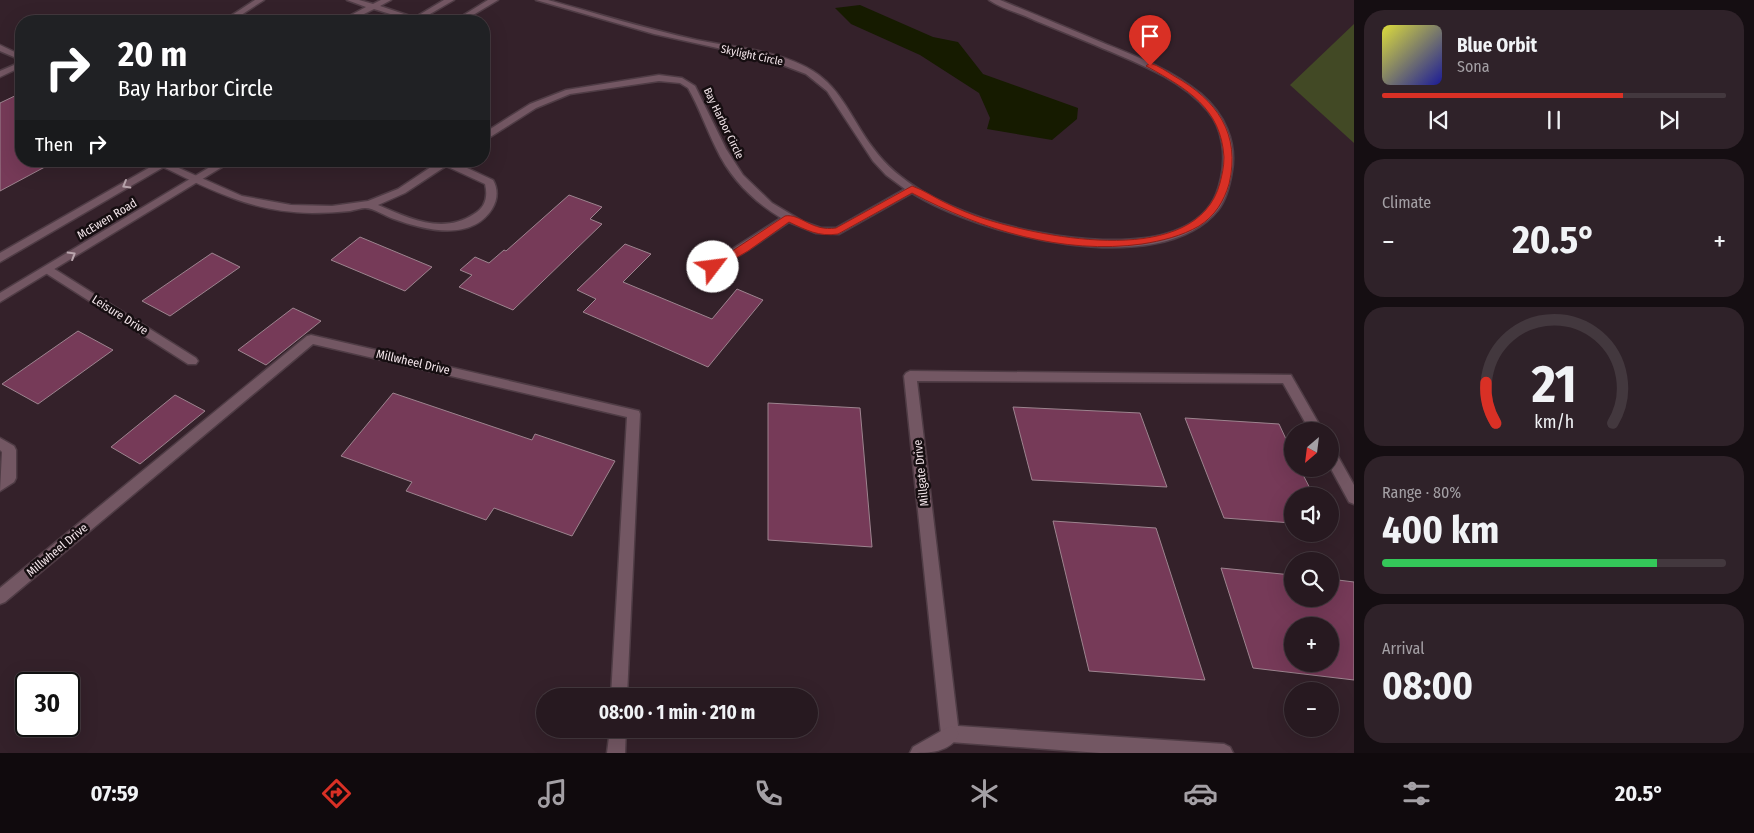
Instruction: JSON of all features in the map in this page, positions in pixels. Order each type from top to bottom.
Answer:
[{"type":"street","points":[[236,15],[260,0]]},
{"type":"street","points":[[351,0],[401,15]]},
{"type":"street","points":[[357,15],[387,0]]},
{"type":"street","points":[[426,15],[450,0]]},
{"type":"street","points":[[468,15],[494,0]]},
{"type":"street","name":"Skylight Circle","points":[[540,0],[653,32],[777,59],[811,72],[823,82],[847,112],[876,160],[894,177],[912,189]]},
{"type":"street","points":[[912,189],[945,206],[980,220],[1026,234],[1086,244],[1119,244],[1159,238],[1185,229],[1197,223],[1212,210],[1221,195],[1229,166],[1227,144],[1222,126],[1212,110],[1197,96],[1179,82],[1150,66],[993,0]]},
{"type":"street","points":[[0,48],[15,55]]},
{"type":"street","points":[[0,74],[15,67]]},
{"type":"street","name":"Bay Harbor Circle","points":[[490,133],[532,106],[569,92],[659,78],[682,81],[691,86],[732,168],[748,187],[768,205],[814,231],[826,233],[838,231],[912,189]]},
{"type":"street","name":"McEwen Road","points":[[0,258],[158,167]]},
{"type":"street","points":[[176,167],[237,198],[264,205],[328,209],[369,205],[403,190],[439,167]]},
{"type":"street","name":"McEwen Road","points":[[0,298],[217,167]]},
{"type":"street","points":[[369,205],[416,224],[433,227],[452,226],[473,221],[485,212],[491,201],[492,190],[489,182],[458,167]]},
{"type":"street","points":[[713,267],[788,218]]},
{"type":"street","name":"Leisure Drive","points":[[48,270],[192,362]]},
{"type":"street","name":"Millwheel Drive","points":[[0,597],[311,338],[634,414],[620,688]]},
{"type":"street","name":"Millgate Drive","points":[[950,734],[910,376],[1288,378],[1312,422]]},
{"type":"street","points":[[0,443],[10,450],[9,478],[0,485]]},
{"type":"street","points":[[1339,471],[1354,498]]},
{"type":"street","points":[[919,753],[950,734],[1224,753]]},
{"type":"street","points":[[616,753],[617,738]]},
{"type":"shaded area","points":[[860,5],[933,37],[958,42],[983,74],[1078,108],[1077,119],[1052,140],[987,129],[990,118],[979,93],[920,55],[851,24],[835,8]]},
{"type":"shaded area","points":[[1354,24],[1354,143],[1290,85]]},
{"type":"building","points":[[15,96],[15,167],[45,167],[0,191],[0,103]]},
{"type":"building","points":[[569,195],[602,207],[590,219],[602,224],[513,310],[459,287],[472,275],[460,270],[475,257],[489,263],[504,250],[506,251]]},
{"type":"building","points":[[360,237],[432,267],[405,291],[331,260]]},
{"type":"building","points":[[625,244],[651,254],[623,282],[712,319],[737,289],[763,300],[708,367],[583,312],[596,299],[577,290]]},
{"type":"building","points":[[212,253],[240,267],[170,316],[142,301]]},
{"type":"building","points":[[293,308],[321,321],[266,365],[238,350]]},
{"type":"building","points":[[78,331],[113,350],[38,404],[2,384]]},
{"type":"building","points":[[393,393],[532,440],[535,434],[615,461],[572,536],[494,508],[486,520],[406,491],[412,482],[341,456]]},
{"type":"building","points":[[175,395],[205,411],[140,464],[111,447]]},
{"type":"building","points":[[768,403],[860,408],[872,547],[768,540]]},
{"type":"building","points":[[1013,407],[1140,413],[1167,487],[1032,480]]},
{"type":"building","points":[[1185,418],[1279,424],[1284,435],[1284,478],[1305,478],[1309,487],[1284,487],[1284,522],[1224,518]]},
{"type":"building","points":[[1053,521],[1156,528],[1205,680],[1089,671]]},
{"type":"building","points":[[1221,568],[1284,574],[1284,607],[1339,607],[1339,580],[1354,582],[1354,680],[1287,672],[1339,672],[1339,617],[1284,617],[1284,672],[1253,668]]},
{"type":"route","points":[[713,267],[788,218],[814,231],[826,233],[838,231],[912,189],[945,206],[980,220],[1018,232],[1058,240],[1086,244],[1119,244],[1159,238],[1185,229],[1197,223],[1212,210],[1221,195],[1229,166],[1227,144],[1222,126],[1212,110],[1179,82],[1150,66]]}]
